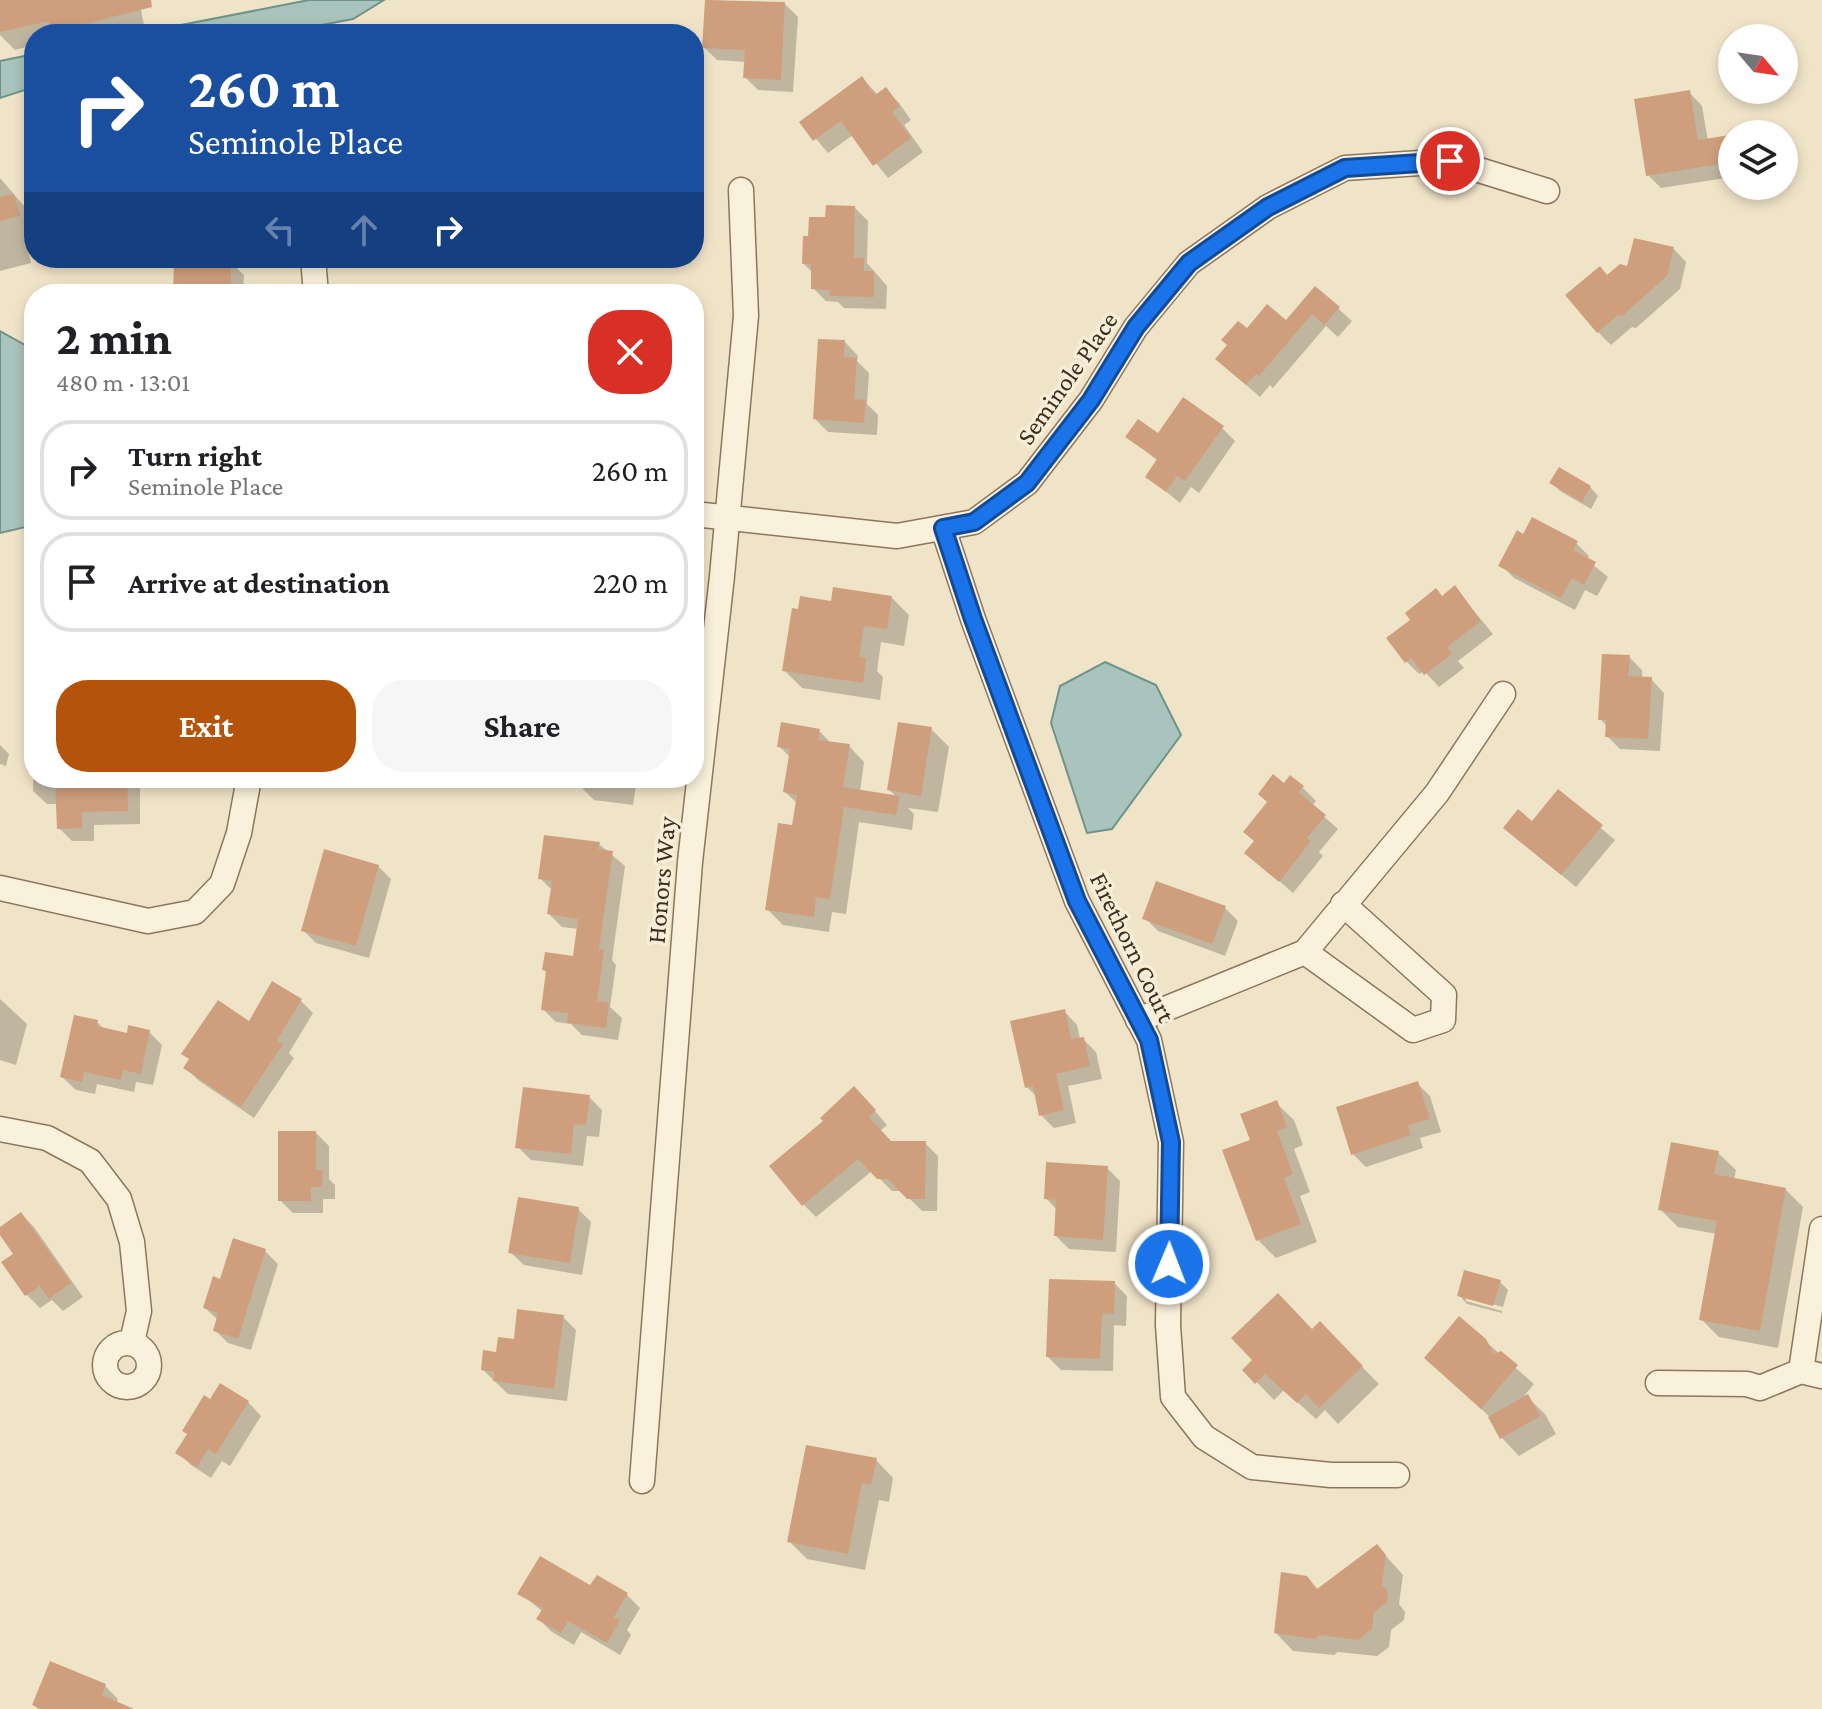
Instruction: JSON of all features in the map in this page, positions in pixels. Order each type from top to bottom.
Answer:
[{"type":"street","name":"Seminole Place","points":[[704,515],[897,536],[974,522],[1027,483],[1091,400],[1136,327],[1189,263],[1268,207],[1345,168],[1450,161],[1547,191]]},
{"type":"street","name":"Honors Way","points":[[704,735],[746,316],[741,190]]},
{"type":"street","name":"Firethorn Court","points":[[943,528],[973,619],[1077,901],[1149,1040],[1171,1142],[1168,1325],[1173,1397],[1204,1437],[1252,1467],[1331,1475],[1397,1475]]},
{"type":"street","points":[[1138,1020],[1305,952],[1437,793],[1503,694]]},
{"type":"street","points":[[0,888],[148,921],[195,912],[222,884],[239,833],[247,788]]},
{"type":"street","name":"Honors Way","points":[[642,1481],[698,788]]},
{"type":"street","points":[[1305,952],[1413,1030],[1443,1020],[1444,995],[1343,904]]},
{"type":"street","points":[[0,1129],[47,1138],[90,1161],[119,1199],[132,1242],[139,1311],[132,1342]]},
{"type":"street","points":[[1658,1383],[1747,1384],[1760,1388],[1812,1374],[1822,1229]]},
{"type":"water","points":[[309,0],[384,0],[353,19],[327,24],[186,24]]},
{"type":"water","points":[[24,56],[24,90],[0,98],[0,61]]},
{"type":"water","points":[[0,331],[24,344],[24,527],[0,533]]},
{"type":"water","points":[[1105,662],[1156,685],[1181,735],[1112,829],[1087,833],[1051,723],[1060,686]]},
{"type":"building","points":[[0,0],[151,0],[152,7],[84,24],[50,24],[49,21],[24,24],[24,27],[0,32]]},
{"type":"building","points":[[705,0],[785,2],[781,80],[743,78],[745,50],[704,48]]},
{"type":"building","points":[[862,76],[875,95],[886,87],[900,106],[892,112],[911,138],[873,166],[841,121],[813,141],[799,122]]},
{"type":"building","points":[[1690,90],[1698,140],[1718,137],[1718,164],[1646,176],[1634,99]]},
{"type":"building","points":[[14,194],[20,216],[0,221],[0,197]]},
{"type":"building","points":[[826,205],[855,206],[854,258],[864,258],[864,271],[874,271],[874,297],[829,296],[830,290],[811,289],[811,264],[802,264],[803,236],[808,236],[809,217],[825,217]]},
{"type":"building","points":[[1634,238],[1674,247],[1667,276],[1622,316],[1618,315],[1597,333],[1565,295],[1600,266],[1607,275],[1620,264],[1627,266]]},
{"type":"building","points":[[174,268],[231,268],[231,284],[173,284]]},
{"type":"building","points":[[1315,286],[1340,307],[1324,325],[1312,314],[1259,376],[1256,374],[1246,385],[1215,359],[1227,345],[1221,340],[1238,321],[1247,328],[1267,304],[1286,320]]},
{"type":"building","points":[[818,339],[845,340],[844,357],[857,358],[854,399],[866,400],[864,423],[813,419]]},
{"type":"building","points":[[1183,397],[1224,426],[1185,481],[1177,476],[1166,492],[1145,477],[1157,459],[1125,437],[1138,419],[1158,433]]},
{"type":"building","points":[[1559,467],[1591,486],[1582,502],[1549,483]]},
{"type":"building","points":[[1532,517],[1578,541],[1573,550],[1596,562],[1584,585],[1572,578],[1561,598],[1498,566],[1517,530],[1523,534]]},
{"type":"building","points":[[1455,585],[1481,621],[1447,647],[1452,654],[1424,675],[1411,658],[1405,663],[1386,638],[1410,620],[1405,613],[1436,588],[1442,596]]},
{"type":"building","points":[[833,587],[892,596],[887,629],[864,626],[859,657],[866,658],[863,683],[782,671],[792,608],[798,609],[800,596],[831,601]]},
{"type":"building","points":[[1602,654],[1630,655],[1628,676],[1652,677],[1648,739],[1605,737],[1606,720],[1598,720]]},
{"type":"building","points":[[781,722],[820,729],[818,740],[850,744],[843,787],[900,796],[896,815],[844,807],[830,899],[816,897],[814,917],[765,910],[778,823],[792,825],[797,795],[783,792],[790,749],[777,747]]},
{"type":"building","points":[[898,722],[932,727],[921,796],[887,790]]},
{"type":"building","points":[[1273,774],[1284,783],[1290,775],[1304,786],[1299,793],[1326,815],[1307,838],[1311,841],[1279,882],[1244,853],[1254,841],[1243,832],[1267,802],[1258,794]]},
{"type":"building","points":[[55,788],[127,788],[128,811],[82,812],[82,828],[57,829]]},
{"type":"building","points":[[1558,789],[1603,825],[1561,875],[1503,828],[1518,809],[1532,821]]},
{"type":"building","points":[[544,835],[600,842],[598,849],[613,851],[599,949],[604,950],[597,1001],[609,1003],[606,1028],[567,1023],[568,1013],[541,1010],[545,952],[573,956],[578,919],[547,914],[552,881],[538,879]]},
{"type":"building","points":[[324,849],[379,865],[356,946],[301,931]]},
{"type":"building","points":[[1156,881],[1226,906],[1212,944],[1142,919]]},
{"type":"building","points":[[272,981],[302,999],[277,1040],[283,1044],[241,1107],[183,1068],[189,1059],[181,1054],[218,1000],[249,1021]]},
{"type":"building","points":[[1065,1009],[1071,1039],[1084,1037],[1090,1066],[1056,1074],[1064,1110],[1039,1116],[1033,1086],[1025,1088],[1010,1021]]},
{"type":"building","points":[[74,1015],[98,1020],[97,1026],[127,1033],[128,1025],[150,1030],[141,1074],[123,1070],[121,1080],[84,1072],[82,1082],[60,1077]]},
{"type":"building","points":[[1418,1081],[1430,1119],[1408,1125],[1411,1135],[1351,1155],[1336,1107]]},
{"type":"building","points":[[854,1086],[876,1110],[869,1117],[891,1141],[926,1141],[925,1199],[907,1199],[888,1179],[877,1179],[858,1159],[802,1206],[769,1166],[823,1121],[820,1118]]},
{"type":"building","points":[[523,1087],[590,1095],[586,1125],[574,1124],[571,1154],[515,1148]]},
{"type":"building","points":[[1277,1100],[1287,1127],[1277,1131],[1293,1174],[1284,1178],[1301,1224],[1256,1241],[1222,1150],[1250,1140],[1240,1114]]},
{"type":"building","points":[[278,1131],[316,1131],[316,1170],[323,1170],[322,1187],[311,1187],[311,1201],[278,1201]]},
{"type":"building","points":[[1671,1142],[1719,1151],[1714,1174],[1786,1188],[1760,1331],[1699,1320],[1717,1221],[1658,1210]]},
{"type":"building","points":[[1046,1162],[1108,1166],[1103,1240],[1054,1236],[1056,1200],[1044,1199]]},
{"type":"building","points":[[518,1197],[579,1207],[570,1263],[508,1253]]},
{"type":"building","points":[[21,1212],[71,1283],[49,1299],[40,1286],[25,1296],[1,1262],[13,1254],[0,1235],[0,1227]]},
{"type":"building","points":[[233,1238],[266,1249],[238,1339],[213,1331],[218,1313],[203,1308],[213,1276],[220,1279]]},
{"type":"building","points":[[1464,1270],[1501,1280],[1493,1306],[1457,1296]]},
{"type":"building","points":[[1049,1279],[1115,1281],[1114,1314],[1102,1313],[1100,1359],[1046,1357]]},
{"type":"building","points":[[1278,1293],[1312,1329],[1320,1321],[1363,1366],[1319,1408],[1306,1394],[1297,1403],[1265,1374],[1255,1384],[1242,1370],[1252,1360],[1231,1338]]},
{"type":"building","points":[[517,1309],[564,1315],[554,1389],[493,1381],[494,1372],[481,1370],[483,1350],[496,1352],[498,1337],[514,1339]]},
{"type":"building","points":[[1459,1316],[1486,1339],[1494,1354],[1501,1351],[1518,1365],[1481,1409],[1424,1358]]},
{"type":"building","points":[[220,1383],[249,1401],[216,1454],[208,1449],[197,1467],[175,1453],[187,1434],[182,1431],[204,1395],[210,1399]]},
{"type":"building","points":[[1528,1394],[1540,1416],[1500,1439],[1488,1417]]},
{"type":"building","points":[[806,1445],[877,1458],[871,1485],[862,1483],[848,1554],[787,1542]]},
{"type":"building","points":[[1377,1544],[1386,1555],[1382,1584],[1388,1592],[1387,1602],[1374,1612],[1372,1629],[1358,1640],[1320,1635],[1315,1639],[1274,1633],[1281,1572],[1307,1576],[1317,1589]]},
{"type":"building","points":[[540,1556],[590,1585],[597,1575],[628,1593],[614,1617],[620,1620],[607,1643],[568,1621],[561,1633],[536,1619],[543,1608],[517,1594]]},
{"type":"building","points":[[50,1661],[106,1684],[102,1695],[134,1709],[41,1709],[32,1705]]},
{"type":"route","points":[[1169,1264],[1171,1142],[1149,1040],[1077,901],[973,619],[943,528],[974,522],[1027,483],[1091,400],[1136,327],[1189,263],[1268,207],[1345,168],[1450,161]]}]
